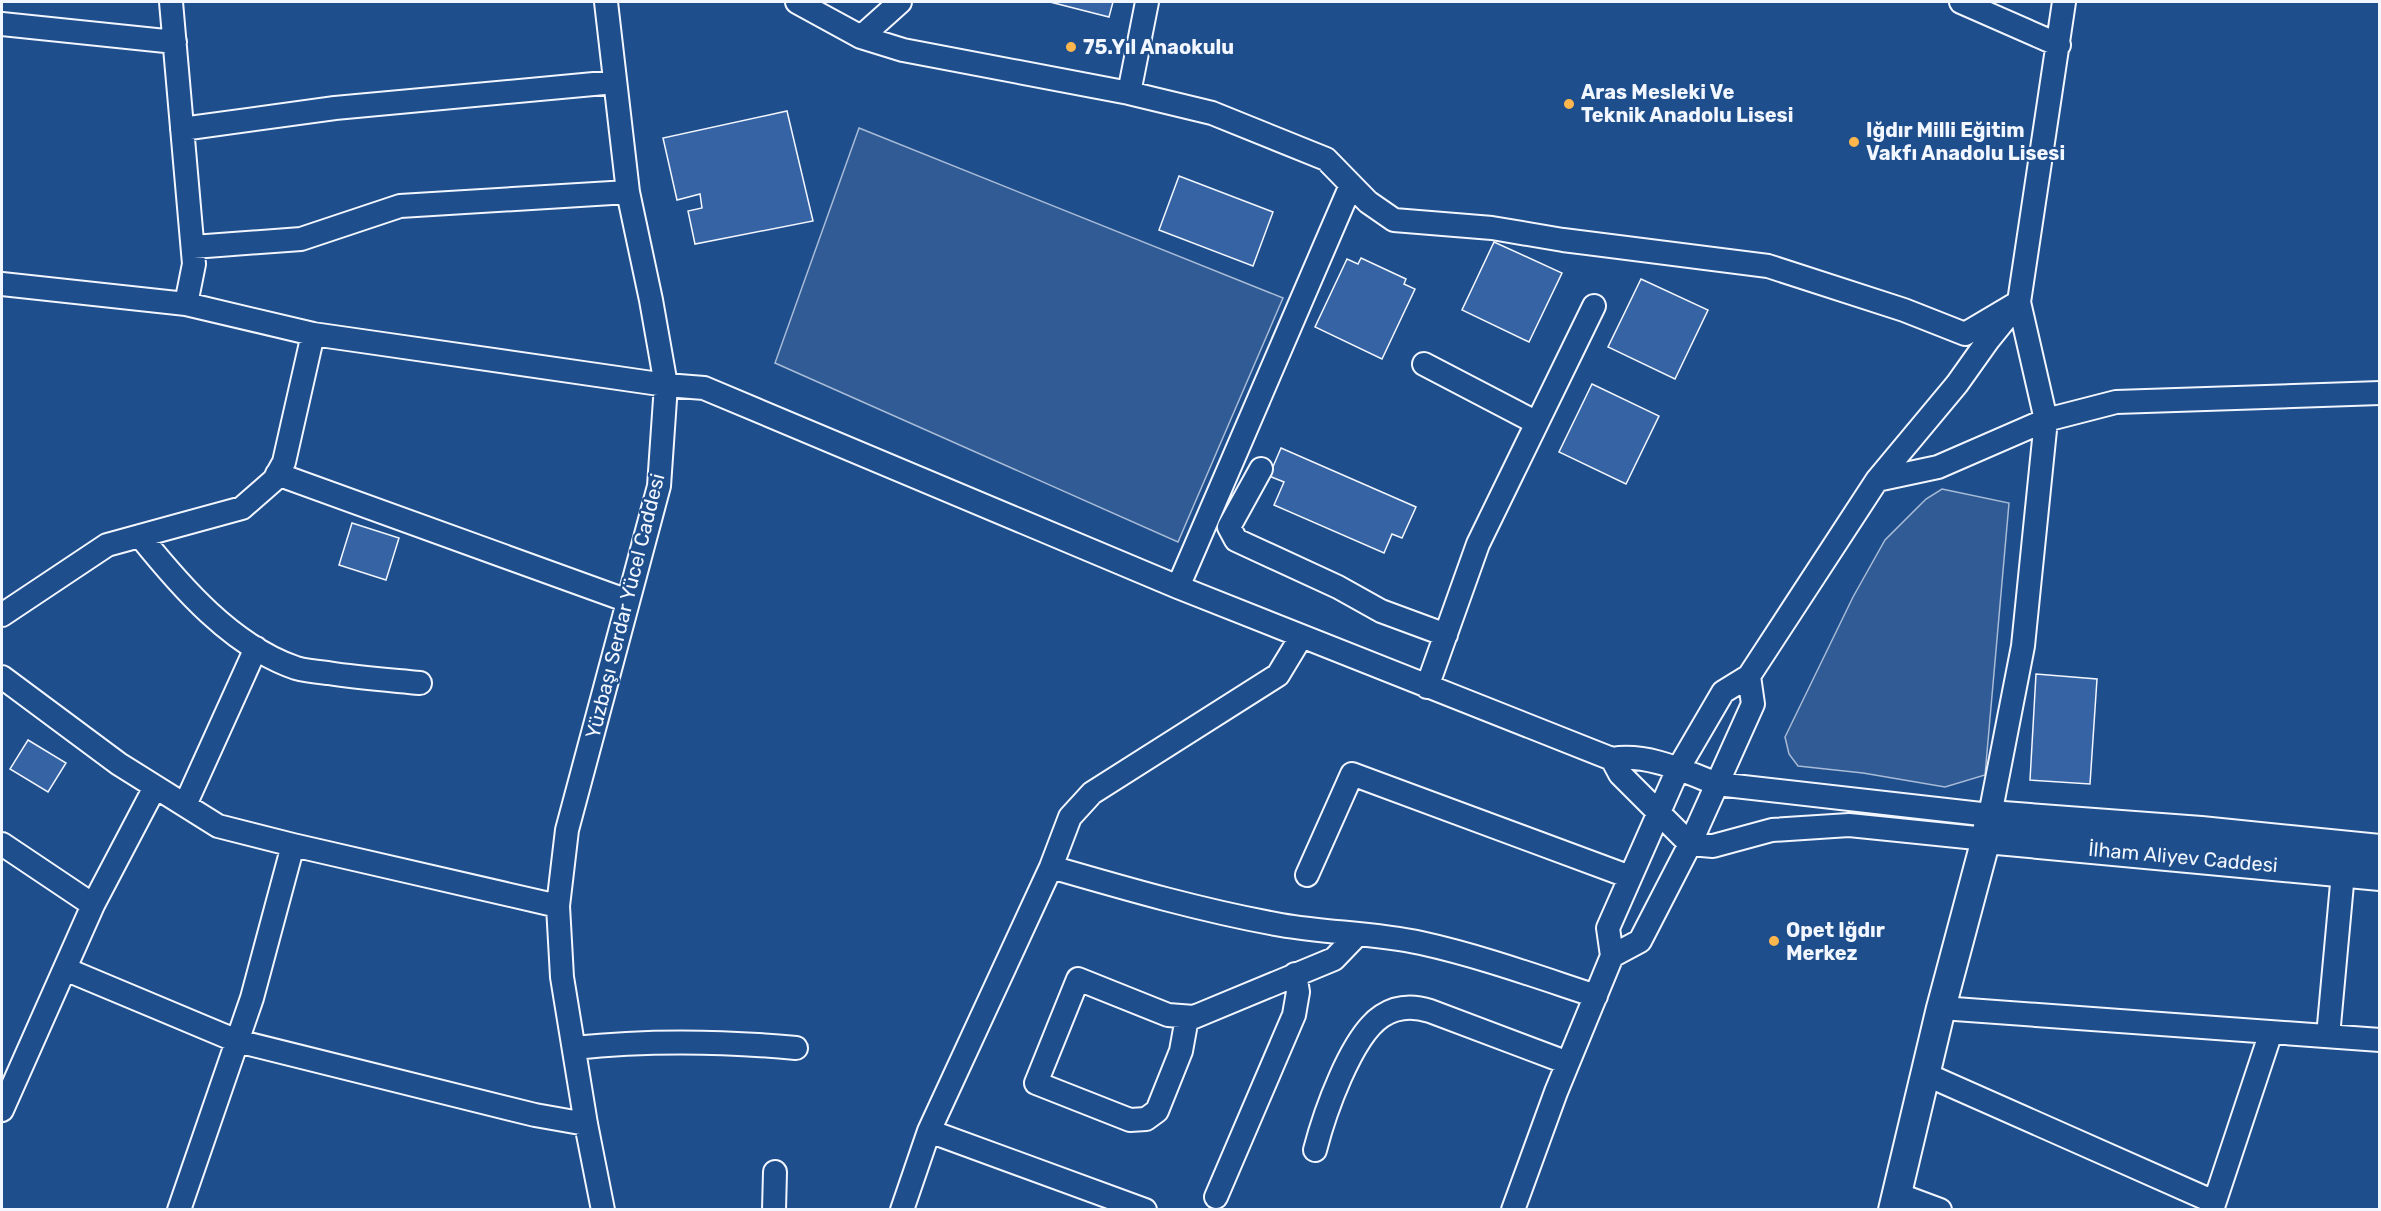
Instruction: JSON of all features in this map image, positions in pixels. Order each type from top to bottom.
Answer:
[{"type":"main road","name":"İlham Aliyev Caddesi","points":[[1988,827],[2201,831],[2379,849]]},
{"type":"main road","name":"İlham Aliyev Caddesi","points":[[1988,827],[2379,876]]},
{"type":"main road","points":[[1895,1202],[1941,1008],[1988,827]]},
{"type":"street","points":[[171,2],[194,264],[186,304]]},
{"type":"street","name":"Yüzbaşı Serdar Yücel Caddesi","points":[[603,1209],[586,1124],[562,977],[558,906],[567,830],[658,486],[666,385],[628,192],[606,2]]},
{"type":"street","points":[[797,2],[861,37],[903,50],[1129,93],[1212,113],[1326,159],[1368,202],[1394,220],[1492,228],[1563,240],[1768,266],[1904,310],[1965,334],[2019,302]]},
{"type":"street","points":[[861,37],[900,2]]},
{"type":"street","points":[[1129,93],[1147,2]]},
{"type":"street","points":[[1961,2],[2059,45]]},
{"type":"street","points":[[1988,827],[2023,645],[2046,420],[2019,302],[2064,2]]},
{"type":"street","points":[[2,24],[175,42]]},
{"type":"street","points":[[182,129],[335,108],[615,82]]},
{"type":"street","points":[[1178,587],[1351,184]]},
{"type":"street","points":[[193,247],[301,239],[400,206],[628,192]]},
{"type":"street","points":[[2,284],[186,304],[313,334],[666,385],[704,388],[1178,587],[1612,759],[1630,756],[1678,769],[1717,784],[1988,827]]},
{"type":"street","points":[[1513,1209],[1568,1063],[1612,956],[1608,928],[1678,769],[1723,692],[1749,676],[1877,480],[1957,384],[2019,302]]},
{"type":"street","points":[[1427,687],[1478,544],[1594,306]]},
{"type":"street","points":[[2,612],[107,545],[242,508],[274,480],[284,462],[313,334]]},
{"type":"street","points":[[1424,363],[1537,423]]},
{"type":"street","points":[[1877,480],[1938,467],[2046,420],[2116,402],[2379,393]]},
{"type":"street","points":[[1261,469],[1229,526],[1236,540],[1338,587],[1381,611],[1446,635]]},
{"type":"street","points":[[277,474],[628,601]]},
{"type":"street","points":[[140,536],[176,582],[215,618],[266,656],[299,669],[420,683]]},
{"type":"street","points":[[902,1209],[929,1131],[1051,867],[1071,817],[1092,793],[1278,675],[1302,637]]},
{"type":"street","points":[[185,805],[256,648]]},
{"type":"street","points":[[1612,956],[1640,941],[1690,844],[1753,704],[1749,676]]},
{"type":"street","points":[[2,677],[119,764],[218,826],[558,906]]},
{"type":"street","points":[[1612,759],[1620,774],[1690,844],[1713,846],[1772,830],[1849,825],[1988,827]]},
{"type":"street","points":[[1307,875],[1352,774],[1630,877]]},
{"type":"street","points":[[2,1110],[93,905],[155,787]]},
{"type":"street","points":[[2,844],[93,905]]},
{"type":"street","points":[[179,1209],[252,998],[293,845]]},
{"type":"street","points":[[1051,867],[1168,900],[1238,916],[1327,932],[1420,943],[1459,952],[1596,996]]},
{"type":"street","points":[[2328,1036],[2343,873]]},
{"type":"street","points":[[1187,1018],[1181,1051],[1157,1111],[1146,1119],[1130,1120],[1035,1083],[1078,979],[1168,1015],[1187,1018],[1201,1015],[1334,958],[1358,934]]},
{"type":"street","points":[[65,969],[237,1041],[535,1115],[586,1124]]},
{"type":"street","points":[[1216,1197],[1294,1015],[1298,992],[1295,974]]},
{"type":"street","points":[[1315,1150],[1330,1102],[1346,1065],[1376,1020],[1391,1011],[1410,1007],[1430,1011],[1568,1063]]},
{"type":"street","points":[[1941,1008],[2379,1040]]},
{"type":"street","points":[[1925,1074],[2213,1206],[2271,1032]]},
{"type":"street","points":[[574,1048],[621,1043],[679,1041],[796,1048]]},
{"type":"street","points":[[929,1131],[1145,1209]]},
{"type":"street","points":[[774,1209],[775,1172]]},
{"type":"street","points":[[1895,1202],[1940,1209]]},
{"type":"shaded area","points":[[859,128],[1283,298],[1178,542],[775,363]]},
{"type":"shaded area","points":[[1942,489],[2009,503],[1985,775],[1945,787],[1863,773],[1798,766],[1789,754],[1785,737],[1853,597],[1885,540],[1926,499]]},
{"type":"building","points":[[1050,2],[1113,2],[1109,17]]},
{"type":"building","points":[[787,111],[813,221],[695,244],[688,211],[702,208],[700,194],[677,200],[663,138]]},
{"type":"building","points":[[1179,176],[1273,212],[1253,266],[1159,230]]},
{"type":"building","points":[[1494,242],[1562,273],[1529,342],[1462,310]]},
{"type":"building","points":[[1361,258],[1406,279],[1404,284],[1415,289],[1382,359],[1315,327],[1347,259],[1358,264]]},
{"type":"building","points":[[1641,279],[1708,310],[1675,379],[1608,347]]},
{"type":"building","points":[[1592,384],[1659,416],[1626,484],[1559,452]]},
{"type":"building","points":[[1281,448],[1416,507],[1402,538],[1392,534],[1384,553],[1274,505],[1284,482],[1269,476]]},
{"type":"building","points":[[352,523],[399,538],[386,580],[339,565]]},
{"type":"building","points":[[2036,674],[2097,679],[2090,784],[2030,780]]},
{"type":"building","points":[[28,740],[66,763],[48,792],[10,769]]},
{"type":"place","name":"75.Yıl Anaokulu","points":[[1071,47]]},
{"type":"place","name":"Aras Mesleki Ve Teknik Anadolu Lisesi","points":[[1569,104]]},
{"type":"place","name":"Iğdır Milli Eğitim Vakfı Anadolu Lisesi","points":[[1854,142]]},
{"type":"place","name":"Opet Iğdır Merkez","points":[[1774,941]]}]
